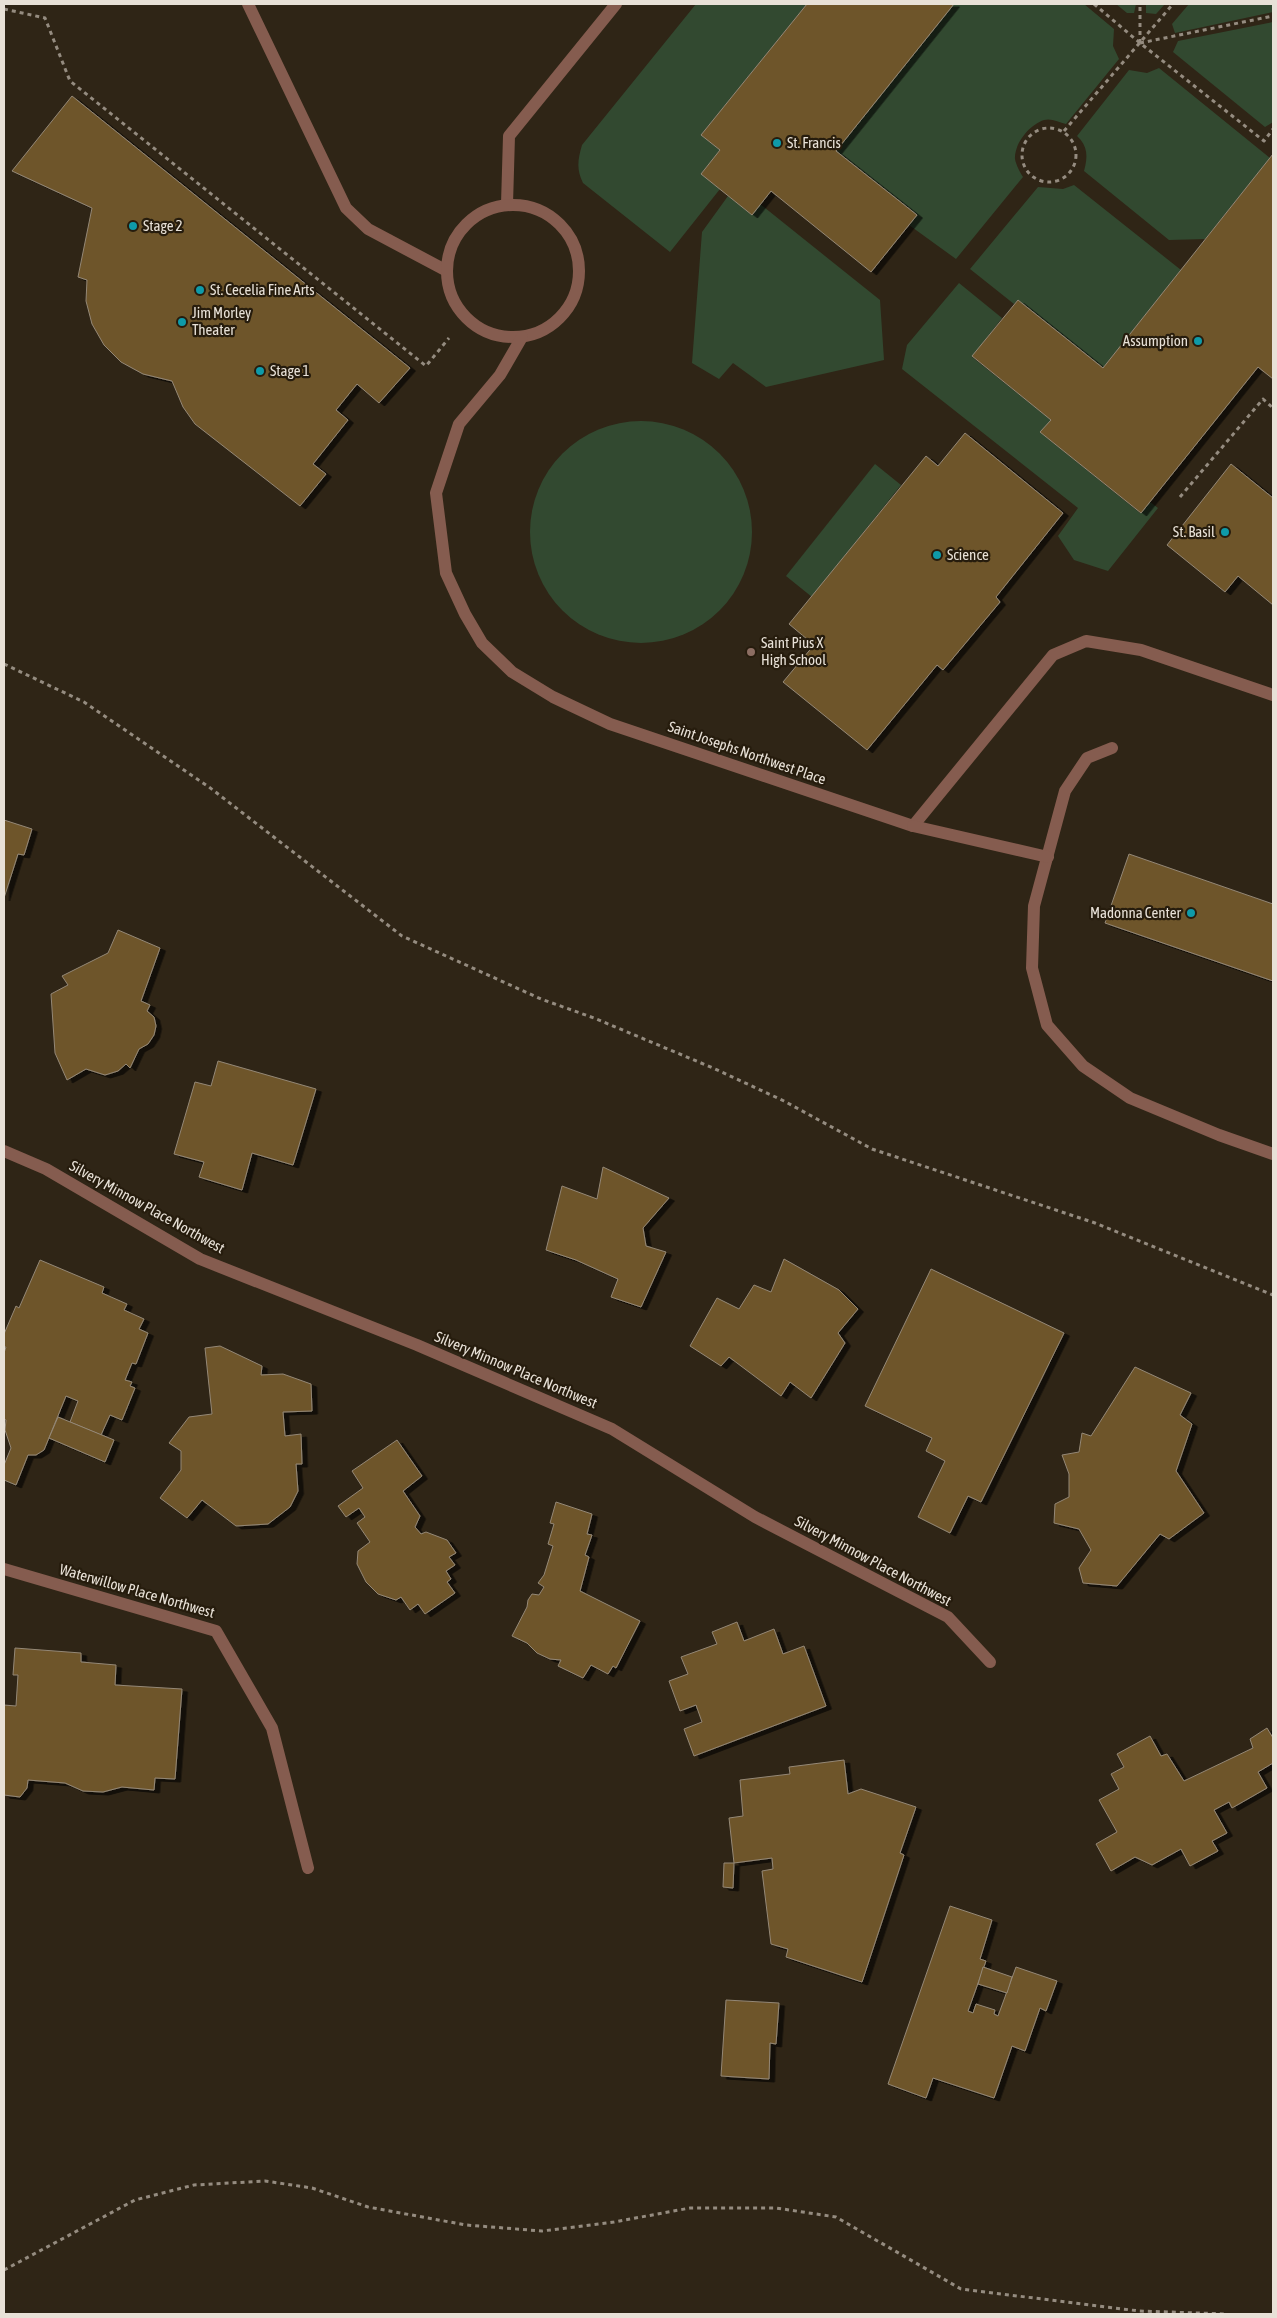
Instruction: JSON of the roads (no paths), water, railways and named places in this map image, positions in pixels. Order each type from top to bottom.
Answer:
[{"type":"street","points":[[248,4],[346,208],[368,229],[447,271]]},
{"type":"street","points":[[507,204],[509,136],[616,4]]},
{"type":"street","points":[[507,204],[533,208],[546,213],[562,225],[574,243],[580,262],[578,283],[572,303],[559,319],[542,331],[522,337],[501,336],[482,332],[461,313],[450,293],[447,271],[450,252],[458,234],[471,219],[488,209],[507,204]]},
{"type":"street","name":"Saint Josephs Northwest Place","points":[[522,337],[500,375],[459,424],[436,493],[446,573],[465,614],[482,643],[512,672],[553,697],[610,724],[913,826],[1048,857]]},
{"type":"street","points":[[913,826],[1053,655],[1086,641],[1140,650],[1273,695]]},
{"type":"street","points":[[1112,748],[1087,758],[1065,791],[1034,906],[1032,968],[1047,1025],[1083,1066],[1130,1098],[1219,1135],[1273,1154]]},
{"type":"street","name":"Silvery Minnow Place Northwest","points":[[4,1150],[46,1169],[200,1259],[417,1345],[612,1429],[754,1517],[948,1617],[990,1662]]},
{"type":"street","name":"Waterwillow Place Northwest","points":[[4,1569],[216,1631],[272,1728],[308,1868]]},
{"type":"place","name":"St. Francis","points":[[777,143]]},
{"type":"place","name":"Stage 2","points":[[133,226]]},
{"type":"place","name":"St. Cecelia Fine Arts","points":[[200,290]]},
{"type":"place","name":"Jim Morley Theater","points":[[182,322]]},
{"type":"place","name":"Assumption","points":[[1198,341]]},
{"type":"place","name":"Stage 1","points":[[260,371]]},
{"type":"place","name":"St. Basil","points":[[1225,532]]},
{"type":"place","name":"Science","points":[[937,555]]},
{"type":"place","name":"Saint Pius X High School","points":[[751,652]]},
{"type":"place","name":"Madonna Center","points":[[1191,913]]}]
